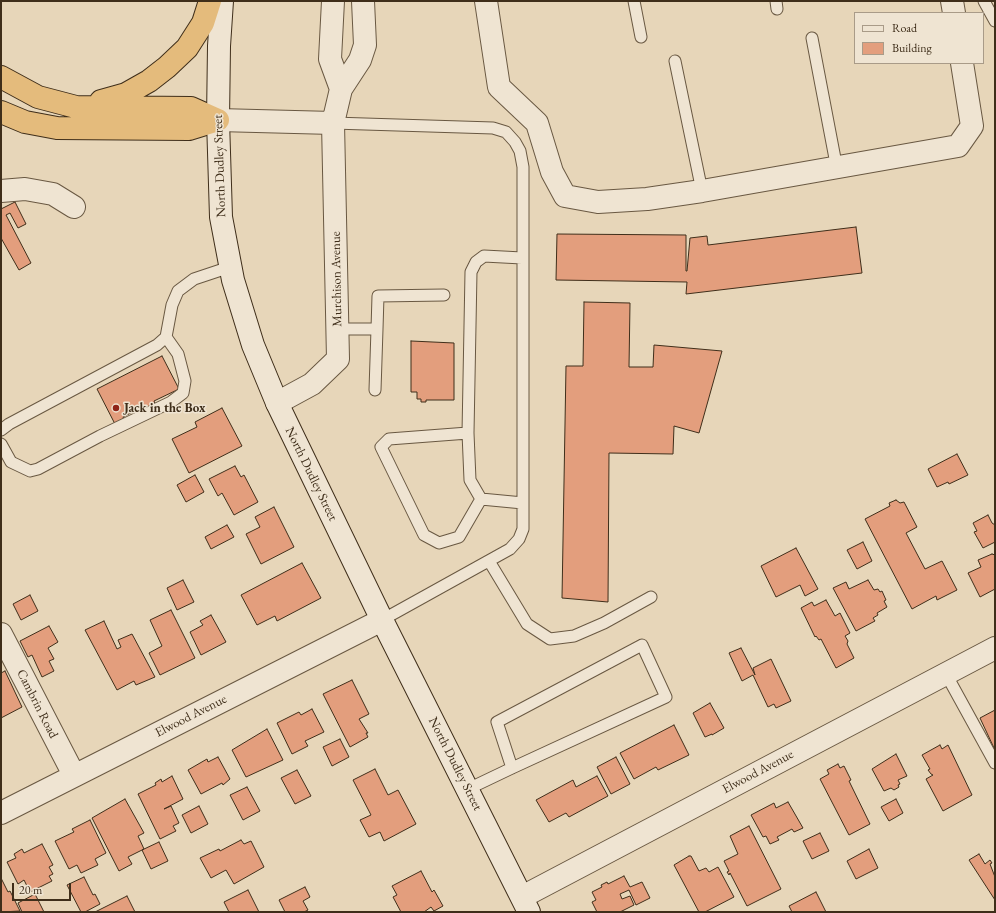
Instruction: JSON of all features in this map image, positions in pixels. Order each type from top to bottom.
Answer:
[{"type":"highway","points":[[76,107],[126,94],[149,81],[167,67],[187,48],[203,23],[210,1]]},
{"type":"highway","points":[[1,77],[38,97],[76,107],[191,108],[218,120]]},
{"type":"highway","points":[[1,112],[24,122],[57,128],[189,129],[218,120]]},
{"type":"street","name":"North Dudley Street","points":[[222,1],[219,46],[218,120],[221,217],[230,267],[253,345],[277,402],[382,620],[526,904]]},
{"type":"street","points":[[333,1],[330,59],[341,89]]},
{"type":"street","points":[[341,89],[360,60],[365,45],[363,1]]},
{"type":"street","points":[[486,1],[499,88],[537,123],[552,172],[566,196],[598,202],[647,199],[702,191],[837,169],[958,146],[972,126],[962,64]]},
{"type":"street","points":[[952,1],[954,12]]},
{"type":"street","points":[[332,27],[365,31]]},
{"type":"street","name":"Murchison Avenue","points":[[277,402],[312,384],[338,359],[339,329],[333,123],[341,89]]},
{"type":"street","points":[[218,120],[333,123]]},
{"type":"street","points":[[1,191],[25,189],[53,194],[74,207]]},
{"type":"street","name":"Elwood Avenue","points":[[1,813],[382,620]]},
{"type":"street","name":"Cambrin Road","points":[[1,634],[74,775]]},
{"type":"street","name":"Elwood Avenue","points":[[526,904],[995,648]]},
{"type":"lane","points":[[634,1],[640,37]]},
{"type":"lane","points":[[984,1],[995,22]]},
{"type":"lane","points":[[812,38],[837,169]]},
{"type":"lane","points":[[675,61],[702,191]]},
{"type":"lane","points":[[333,123],[493,128],[506,132],[515,142],[520,151],[523,167],[523,529],[519,539],[510,549],[382,620]]},
{"type":"lane","points":[[482,499],[470,480],[468,433],[471,272],[476,262],[484,256],[522,258]]},
{"type":"lane","points":[[5,427],[157,345],[166,337],[172,304],[178,291],[194,279],[230,267]]},
{"type":"lane","points":[[374,390],[378,296],[444,295]]},
{"type":"lane","points":[[339,329],[377,329]]},
{"type":"lane","points":[[1,444],[11,462],[30,471],[38,469],[171,402],[183,392],[185,382],[178,354],[166,337]]},
{"type":"lane","points":[[468,433],[389,438],[381,447],[424,535],[439,543],[459,537],[482,499]]},
{"type":"lane","points":[[482,499],[523,502]]},
{"type":"lane","points":[[489,561],[527,624],[550,639],[574,636],[604,623],[651,597]]},
{"type":"lane","points":[[468,789],[666,698],[642,645],[497,722],[512,768]]},
{"type":"lane","points":[[946,674],[995,763]]},
{"type":"building","points":[[15,202],[26,224],[18,228],[10,213],[6,215],[31,263],[19,270],[1,238],[1,209]]},
{"type":"building","points":[[856,227],[862,273],[686,294],[687,282],[556,280],[557,234],[686,235],[687,271],[690,238],[707,236],[708,245]]},
{"type":"building","points":[[584,302],[630,303],[629,367],[653,367],[654,345],[722,351],[699,433],[674,426],[673,454],[609,453],[608,602],[562,598],[566,366],[583,366]]},
{"type":"building","points":[[411,341],[454,343],[454,400],[426,400],[426,402],[421,402],[421,399],[417,399],[417,392],[411,392]]},
{"type":"building","points":[[162,356],[179,389],[154,401],[156,406],[146,411],[144,406],[123,417],[125,421],[116,426],[97,389]]},
{"type":"building","points":[[222,408],[242,446],[189,473],[172,439],[197,427],[195,422]]},
{"type":"building","points":[[957,454],[968,475],[949,484],[948,482],[937,487],[928,469]]},
{"type":"building","points":[[235,466],[241,477],[244,475],[258,502],[234,515],[222,493],[218,496],[209,479]]},
{"type":"building","points":[[195,475],[204,492],[186,502],[177,485]]},
{"type":"building","points":[[896,500],[900,503],[904,502],[917,527],[906,533],[925,569],[942,561],[957,590],[937,600],[936,596],[912,609],[865,519],[890,506],[889,503]]},
{"type":"building","points":[[274,507],[294,547],[261,564],[246,534],[260,527],[255,517]]},
{"type":"building","points":[[988,515],[992,523],[995,525],[995,542],[983,548],[974,532],[977,531],[973,523]]},
{"type":"building","points":[[227,525],[234,537],[211,549],[205,537]]},
{"type":"building","points":[[863,542],[872,561],[857,569],[847,550]]},
{"type":"building","points":[[796,548],[818,589],[805,596],[800,585],[776,597],[761,566]]},
{"type":"building","points":[[992,554],[995,555],[995,589],[980,597],[968,573],[981,567],[978,560]]},
{"type":"building","points":[[302,563],[321,598],[277,621],[275,616],[257,625],[241,595]]},
{"type":"building","points":[[183,580],[194,602],[177,610],[167,588]]},
{"type":"building","points":[[868,580],[874,590],[878,589],[880,592],[882,591],[887,607],[877,613],[878,615],[873,618],[875,621],[856,631],[833,588],[846,582],[849,589]]},
{"type":"building","points":[[30,595],[38,611],[21,620],[13,604]]},
{"type":"building","points":[[826,600],[835,616],[840,613],[850,633],[845,636],[854,658],[836,668],[821,639],[819,640],[816,636],[815,637],[801,608],[812,602],[814,606]]},
{"type":"building","points":[[171,610],[195,658],[160,675],[149,653],[162,646],[150,620]]},
{"type":"building","points":[[211,615],[226,642],[201,655],[190,632],[203,625],[200,621]]},
{"type":"building","points":[[104,621],[117,649],[121,647],[118,640],[132,634],[155,677],[136,685],[134,681],[117,690],[85,630]]},
{"type":"building","points":[[49,626],[58,642],[48,648],[54,659],[49,661],[54,671],[42,677],[32,655],[28,657],[20,641]]},
{"type":"building","points":[[741,648],[755,675],[753,668],[771,659],[791,701],[776,708],[774,704],[768,707],[753,675],[742,681],[729,653]]},
{"type":"building","points":[[5,671],[22,707],[1,718],[1,673]]},
{"type":"building","points":[[352,680],[369,714],[359,719],[368,733],[366,733],[368,737],[350,747],[323,694]]},
{"type":"building","points":[[710,703],[724,728],[705,737],[693,713]]},
{"type":"building","points":[[312,709],[324,732],[305,741],[308,746],[292,754],[277,723],[299,712],[301,715]]},
{"type":"building","points":[[995,710],[995,747],[994,748],[980,718]]},
{"type":"building","points":[[674,725],[689,755],[658,770],[656,767],[634,779],[620,753]]},
{"type":"building","points":[[267,729],[283,760],[246,777],[232,750]]},
{"type":"building","points":[[340,739],[349,757],[332,766],[323,747]]},
{"type":"building","points":[[940,745],[942,749],[948,745],[972,795],[943,811],[926,779],[933,775],[928,770],[930,769],[922,755]]},
{"type":"building","points":[[896,754],[907,776],[898,780],[900,784],[898,785],[899,787],[894,790],[891,788],[884,791],[872,769]]},
{"type":"building","points":[[218,757],[230,779],[223,785],[222,783],[201,794],[188,770],[207,759],[208,762]]},
{"type":"building","points":[[616,757],[630,784],[611,794],[597,767]]},
{"type":"building","points":[[838,764],[840,768],[844,766],[851,780],[849,781],[870,824],[849,835],[820,779],[829,774],[827,770]]},
{"type":"building","points":[[375,769],[388,795],[398,790],[416,824],[384,841],[380,832],[369,837],[360,820],[371,815],[353,780]]},
{"type":"building","points":[[297,770],[311,796],[295,804],[281,778]]},
{"type":"building","points":[[172,776],[183,799],[164,809],[171,806],[179,823],[173,826],[176,831],[160,839],[138,794],[156,785],[155,783],[161,779],[162,782]]},
{"type":"building","points":[[597,776],[608,796],[569,817],[566,813],[549,822],[536,800],[573,780],[576,787]]},
{"type":"building","points":[[247,787],[260,811],[243,820],[230,795]]},
{"type":"building","points":[[125,799],[144,833],[138,836],[144,849],[128,857],[132,864],[119,871],[92,818]]},
{"type":"building","points":[[896,799],[903,813],[889,821],[881,807]]},
{"type":"building","points":[[788,802],[803,828],[794,832],[792,829],[777,837],[779,840],[770,844],[766,836],[763,837],[751,815],[774,803],[776,808]]},
{"type":"building","points":[[199,806],[208,824],[191,833],[182,815]]},
{"type":"building","points":[[90,820],[106,853],[95,859],[98,865],[81,873],[77,865],[69,869],[55,841],[74,832],[72,829]]},
{"type":"building","points":[[749,826],[781,889],[747,906],[730,873],[729,875],[727,872],[729,871],[724,861],[738,854],[730,836]]},
{"type":"building","points":[[820,833],[829,851],[812,859],[803,841]]},
{"type":"building","points":[[241,840],[244,844],[251,841],[264,867],[234,884],[226,870],[211,878],[200,858],[219,849],[220,851]]},
{"type":"building","points":[[159,842],[168,861],[151,869],[142,850]]},
{"type":"building","points":[[42,844],[53,865],[49,867],[53,874],[49,876],[52,881],[30,892],[24,880],[18,884],[7,862],[16,858],[14,854],[22,849],[24,853]]},
{"type":"building","points":[[869,849],[878,868],[856,879],[847,861]]},
{"type":"building","points":[[979,854],[985,864],[990,860],[992,863],[990,864],[995,877],[995,900],[969,860]]},
{"type":"building","points":[[691,856],[699,871],[706,868],[709,872],[718,867],[734,897],[705,912],[699,912],[674,865]]},
{"type":"building","points":[[421,871],[432,892],[434,890],[443,906],[434,911],[431,907],[424,912],[401,912],[393,897],[397,895],[392,886]]},
{"type":"building","points":[[624,876],[630,887],[642,882],[650,898],[636,905],[629,890],[620,894],[622,899],[630,896],[634,905],[620,912],[597,912],[592,902],[596,900],[592,892],[602,887],[601,885],[607,882],[608,884]]},
{"type":"building","points":[[84,877],[93,895],[95,894],[100,904],[85,912],[81,912],[67,885]]},
{"type":"building","points":[[1,878],[8,892],[10,891],[20,911],[1,912]]},
{"type":"building","points":[[305,887],[310,897],[303,901],[308,910],[304,912],[285,912],[279,900]]},
{"type":"building","points":[[248,890],[259,912],[229,912],[224,902]]},
{"type":"building","points":[[816,892],[826,912],[792,912],[789,906]]},
{"type":"building","points":[[35,894],[44,912],[22,912],[18,903]]},
{"type":"building","points":[[127,896],[135,912],[95,912]]},
{"type":"place","name":"Jack in the Box","points":[[116,408]]}]
